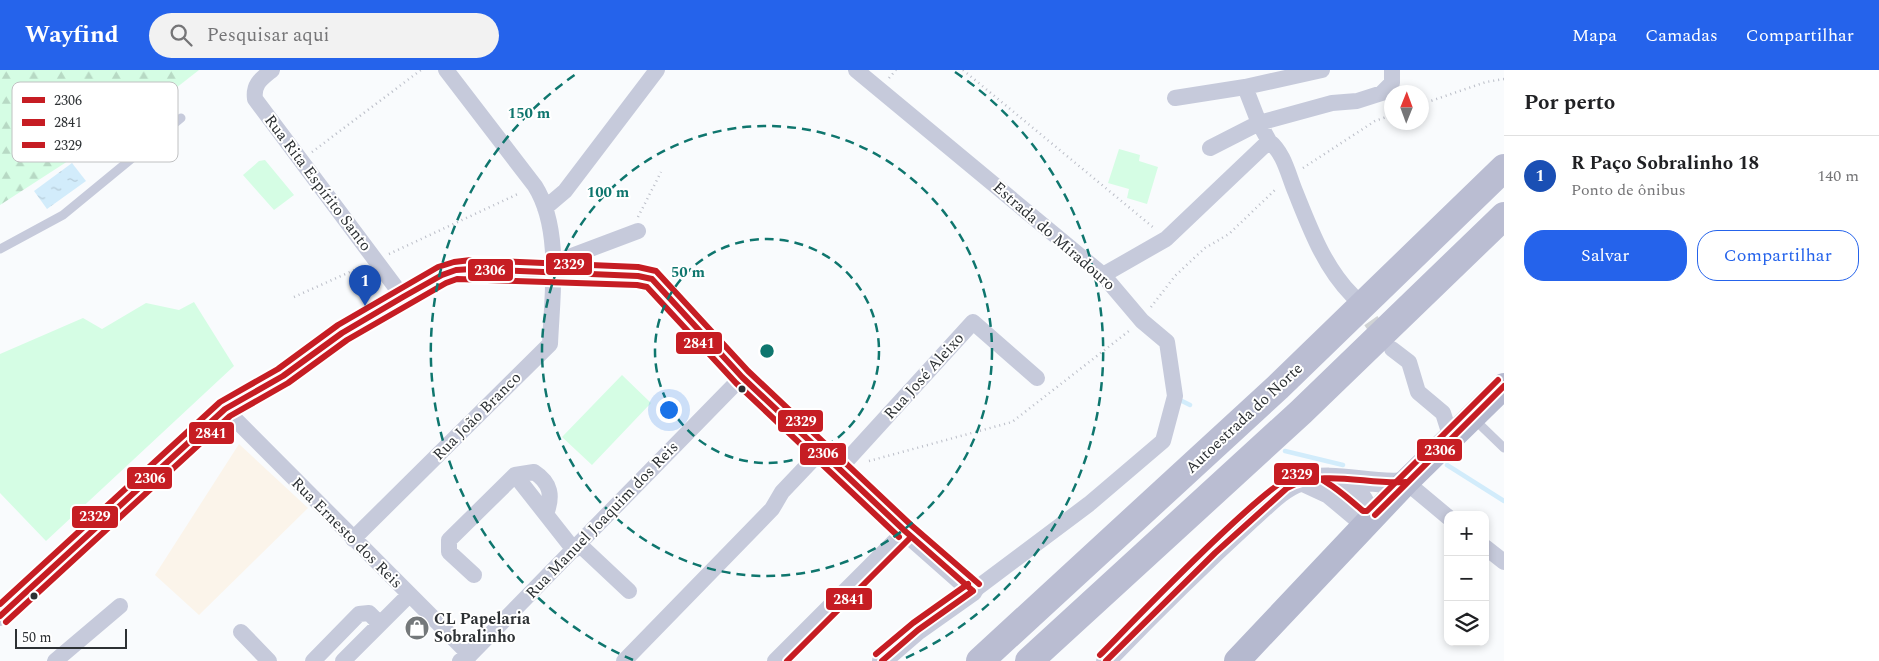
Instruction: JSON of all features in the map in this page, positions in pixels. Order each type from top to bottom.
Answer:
[{"type":"highway","name":"Autoestrada do Norte","points":[[980,661],[1278,387],[1504,168]]},
{"type":"highway","name":"Autoestrada do Norte","points":[[1030,661],[1301,412],[1504,216]]},
{"type":"main road","points":[[1237,661],[1352,538],[1359,516],[1406,482],[1504,386]]},
{"type":"street","name":"Rua Rita Espírito Santo","points":[[272,70],[257,82],[253,90],[255,99],[403,297]]},
{"type":"street","name":"Rua João Branco","points":[[353,539],[550,344],[553,268],[545,208],[535,186],[446,70]]},
{"type":"street","points":[[545,208],[564,191],[657,70]]},
{"type":"street","name":"Estrada do Miradouro","points":[[856,70],[1103,275],[1142,321],[1167,342],[1175,396],[1162,441],[1089,504],[973,591]]},
{"type":"street","points":[[1175,98],[1245,87],[1322,70]]},
{"type":"street","points":[[1210,148],[1259,123],[1332,103],[1357,101],[1382,93],[1392,83],[1392,70]]},
{"type":"street","points":[[1245,87],[1259,123],[1269,141],[1277,147],[1326,263],[1352,295]]},
{"type":"street","points":[[1103,275],[1166,239],[1269,141]]},
{"type":"street","points":[[553,268],[638,230]]},
{"type":"street","points":[[0,616],[225,409],[283,376],[342,333],[442,275],[456,270],[553,268],[652,279],[742,377],[905,531],[973,591],[898,646],[882,661]]},
{"type":"street","name":"Rua José Aleixo","points":[[839,469],[973,322],[1037,378]]},
{"type":"street","points":[[1392,349],[1409,362],[1418,392],[1443,413],[1451,438]]},
{"type":"street","name":"Rua Manuel Joaquim dos Reis","points":[[465,658],[577,547],[742,377]]},
{"type":"street","name":"Rua Ernesto dos Reis","points":[[225,409],[409,595],[465,658]]},
{"type":"street","points":[[624,661],[772,509],[782,492],[820,452]]},
{"type":"street","points":[[474,575],[449,552],[449,540],[516,475],[534,472],[548,484],[551,501],[546,514],[577,547],[629,591]]},
{"type":"street","points":[[1106,661],[1230,538],[1286,489],[1301,481],[1325,478],[1382,484],[1406,482],[1444,513]]},
{"type":"street","points":[[1301,481],[1329,494],[1359,516],[1367,508],[1360,494],[1342,480]]},
{"type":"street","points":[[775,661],[905,531]]},
{"type":"street","points":[[1489,550],[1504,562]]},
{"type":"street","points":[[343,661],[409,595]]},
{"type":"street","points":[[55,661],[120,606]]},
{"type":"street","points":[[313,661],[361,612],[369,613],[379,623]]},
{"type":"street","points":[[241,632],[269,661]]},
{"type":"lane","points":[[0,249],[63,215],[127,162]]},
{"type":"lane","points":[[1472,418],[1504,448]]},
{"type":"path","points":[[301,160],[421,70]]},
{"type":"path","points":[[963,70],[1166,239]]},
{"type":"path","points":[[1429,102],[1486,82],[1504,79]]},
{"type":"path","points":[[1142,321],[1158,296],[1175,276],[1205,248],[1230,234],[1290,178],[1375,121],[1384,118]]},
{"type":"path","points":[[638,230],[637,219],[661,172]]},
{"type":"path","points":[[383,256],[528,189]]},
{"type":"path","points":[[294,297],[367,264]]},
{"type":"path","points":[[868,461],[1012,422],[1116,341]]},
{"type":"shaded area","points":[[239,444],[308,508],[199,615],[155,575]]},
{"type":"green space","points":[[0,70],[199,70],[178,86],[178,82],[12,82],[12,162],[66,162],[0,205]]},
{"type":"green space","points":[[1119,149],[1140,155],[1139,161],[1158,167],[1147,204],[1127,198],[1129,189],[1108,183]]},
{"type":"green space","points":[[265,160],[294,195],[274,210],[243,175],[259,161]]},
{"type":"green space","points":[[194,302],[234,366],[46,541],[0,493],[0,354],[83,318],[102,329],[146,303],[179,310]]},
{"type":"green space","points":[[622,375],[651,403],[592,465],[562,437]]},
{"type":"water","points":[[72,163],[86,181],[47,209],[34,191]]},
{"type":"waterway","points":[[1182,401],[1190,405]]},
{"type":"waterway","points":[[1285,451],[1343,465]]},
{"type":"waterway","points":[[1447,465],[1504,501]]},
{"type":"tunnel","points":[[1357,301],[1386,342]]},
{"type":"transit line","name":"2329","points":[[0,604],[220,402],[278,369],[338,325],[438,267],[454,262],[471,260],[638,267],[656,271],[748,371],[911,525],[979,584]]},
{"type":"transit line","name":"2306","points":[[0,616],[225,409],[283,376],[342,333],[403,297],[442,275],[456,270],[472,269],[638,276],[652,279],[742,377],[905,531],[973,591]]},
{"type":"transit line","name":"2841","points":[[6,622],[230,416],[288,383],[347,340],[446,283],[457,279],[637,285],[647,287],[736,383],[899,537]]},
{"type":"transit line","name":"2329","points":[[1100,655],[1201,553],[1234,522],[1287,478],[1302,472],[1317,477],[1334,487],[1363,511],[1367,511],[1498,380]]},
{"type":"transit line","name":"2306","points":[[1375,515],[1504,386]]},
{"type":"transit line","name":"2306","points":[[1106,661],[1215,553],[1287,488],[1301,482],[1330,478],[1406,482]]},
{"type":"transit line","name":"2841","points":[[787,661],[911,537]]},
{"type":"transit line","name":"2329","points":[[876,654],[913,623],[968,584]]},
{"type":"transit line","name":"2306","points":[[882,661],[918,630],[973,591]]},
{"type":"place","name":"R Paço Sobralinho 18","points":[[365,306]]},
{"type":"place","name":"CL Papelaria Sobralinho","points":[[417,628]]}]
